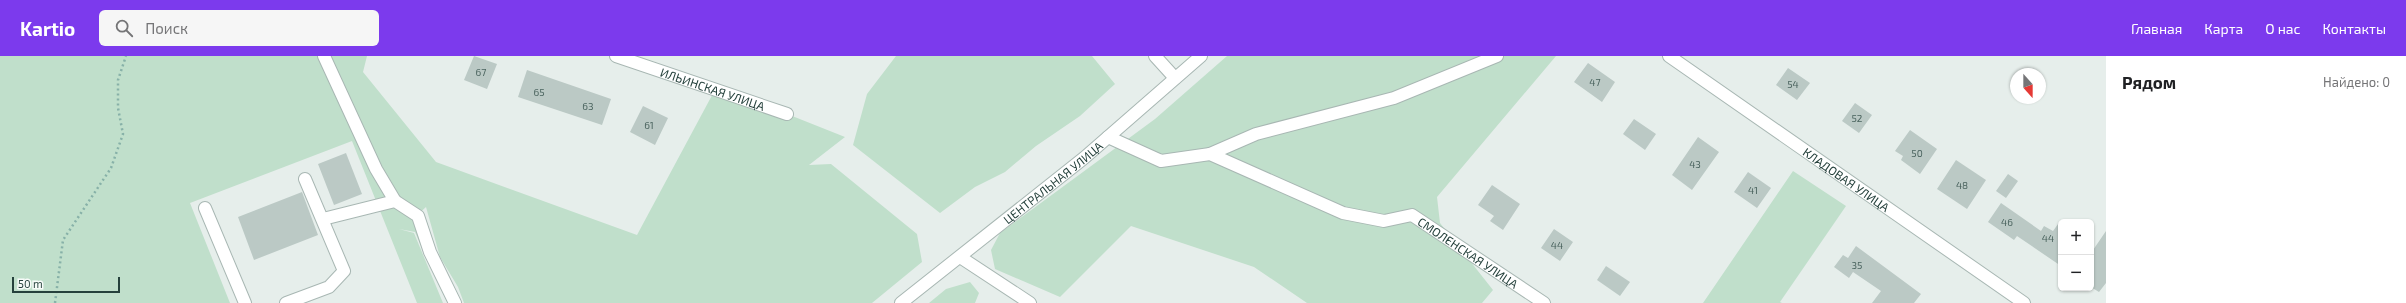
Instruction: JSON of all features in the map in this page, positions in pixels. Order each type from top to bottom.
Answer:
[{"type":"street","points":[[324,56],[376,169],[394,201],[418,216],[430,252],[455,303]]},
{"type":"street","name":"ИЛЬИНСКАЯ УЛИЦА","points":[[616,56],[787,114]]},
{"type":"street","points":[[1155,56],[1175,78]]},
{"type":"street","name":"ЦЕНТРАЛЬНАЯ УЛИЦА","points":[[901,303],[1108,137],[1201,56]]},
{"type":"street","points":[[1108,137],[1161,161],[1210,154],[1256,134],[1394,98],[1497,56]]},
{"type":"street","name":"КЛАДОВАЯ УЛИЦА","points":[[1669,56],[2024,303]]},
{"type":"street","name":"СМОЛЕНСКАЯ УЛИЦА","points":[[1210,154],[1343,213],[1384,221],[1412,215],[1544,303]]},
{"type":"street","points":[[286,303],[329,286],[344,270],[305,180]]},
{"type":"street","points":[[323,219],[394,201]]},
{"type":"street","points":[[205,208],[245,303]]},
{"type":"street","points":[[960,257],[1030,303]]},
{"type":"path","points":[[55,303],[63,240],[111,168],[123,134],[118,108],[118,80],[126,56]]},
{"type":"green space","points":[[0,56],[367,56],[363,72],[436,162],[637,235],[717,86],[845,137],[809,165],[831,164],[917,234],[922,262],[872,303],[464,303],[458,287],[440,257],[426,207],[413,219],[424,253],[415,232],[399,229],[414,233],[443,303],[417,303],[352,141],[190,203],[230,303],[0,303]]},
{"type":"green space","points":[[896,56],[1092,56],[1115,84],[1080,116],[1036,146],[1005,172],[975,187],[940,213],[853,145],[867,94]]},
{"type":"green space","points":[[1227,56],[1556,56],[1437,197],[1440,223],[1493,290],[1482,303],[1307,303],[1254,267],[1131,226],[1060,297],[995,269],[991,250],[1000,233],[1155,119]]},
{"type":"green space","points":[[1793,171],[1846,206],[1780,302],[1782,303],[1703,303]]},
{"type":"green space","points":[[970,282],[979,293],[975,303],[929,303],[946,289]]},
{"type":"building","points":[[474,56],[497,64],[487,89],[464,80]]},
{"type":"building","points":[[1588,63],[1615,82],[1602,102],[1574,82]]},
{"type":"building","points":[[1788,68],[1810,83],[1797,100],[1776,85]]},
{"type":"building","points":[[527,70],[611,99],[602,125],[518,97]]},
{"type":"building","points":[[1855,103],[1872,115],[1859,133],[1842,121]]},
{"type":"building","points":[[643,106],[668,118],[655,145],[630,132]]},
{"type":"building","points":[[1634,119],[1656,134],[1645,150],[1623,134]]},
{"type":"building","points":[[1910,130],[1937,149],[1920,174],[1901,160],[1903,156],[1895,151]]},
{"type":"building","points":[[1698,137],[1719,152],[1692,190],[1672,175]]},
{"type":"building","points":[[346,153],[362,194],[334,205],[318,164]]},
{"type":"building","points":[[1956,160],[1986,180],[1967,209],[1937,189]]},
{"type":"building","points":[[1748,172],[1771,188],[1757,208],[1734,192]]},
{"type":"building","points":[[2008,174],[2018,181],[2006,198],[1996,191]]},
{"type":"building","points":[[1492,185],[1520,204],[1503,230],[1490,221],[1494,216],[1478,205]]},
{"type":"building","points":[[302,192],[318,235],[254,260],[238,217]]},
{"type":"building","points":[[2001,203],[2041,231],[2044,226],[2053,231],[2058,224],[2058,264],[2017,236],[2014,240],[1988,222]]},
{"type":"building","points":[[1554,229],[1573,242],[1560,261],[1541,248]]},
{"type":"building","points":[[2106,231],[2106,283],[2099,292],[2094,289],[2094,249]]},
{"type":"building","points":[[1856,246],[1921,294],[1914,303],[1872,303],[1881,291],[1853,272],[1849,278],[1834,267],[1843,255],[1848,258]]},
{"type":"building","points":[[1606,266],[1630,282],[1620,296],[1597,280]]}]
